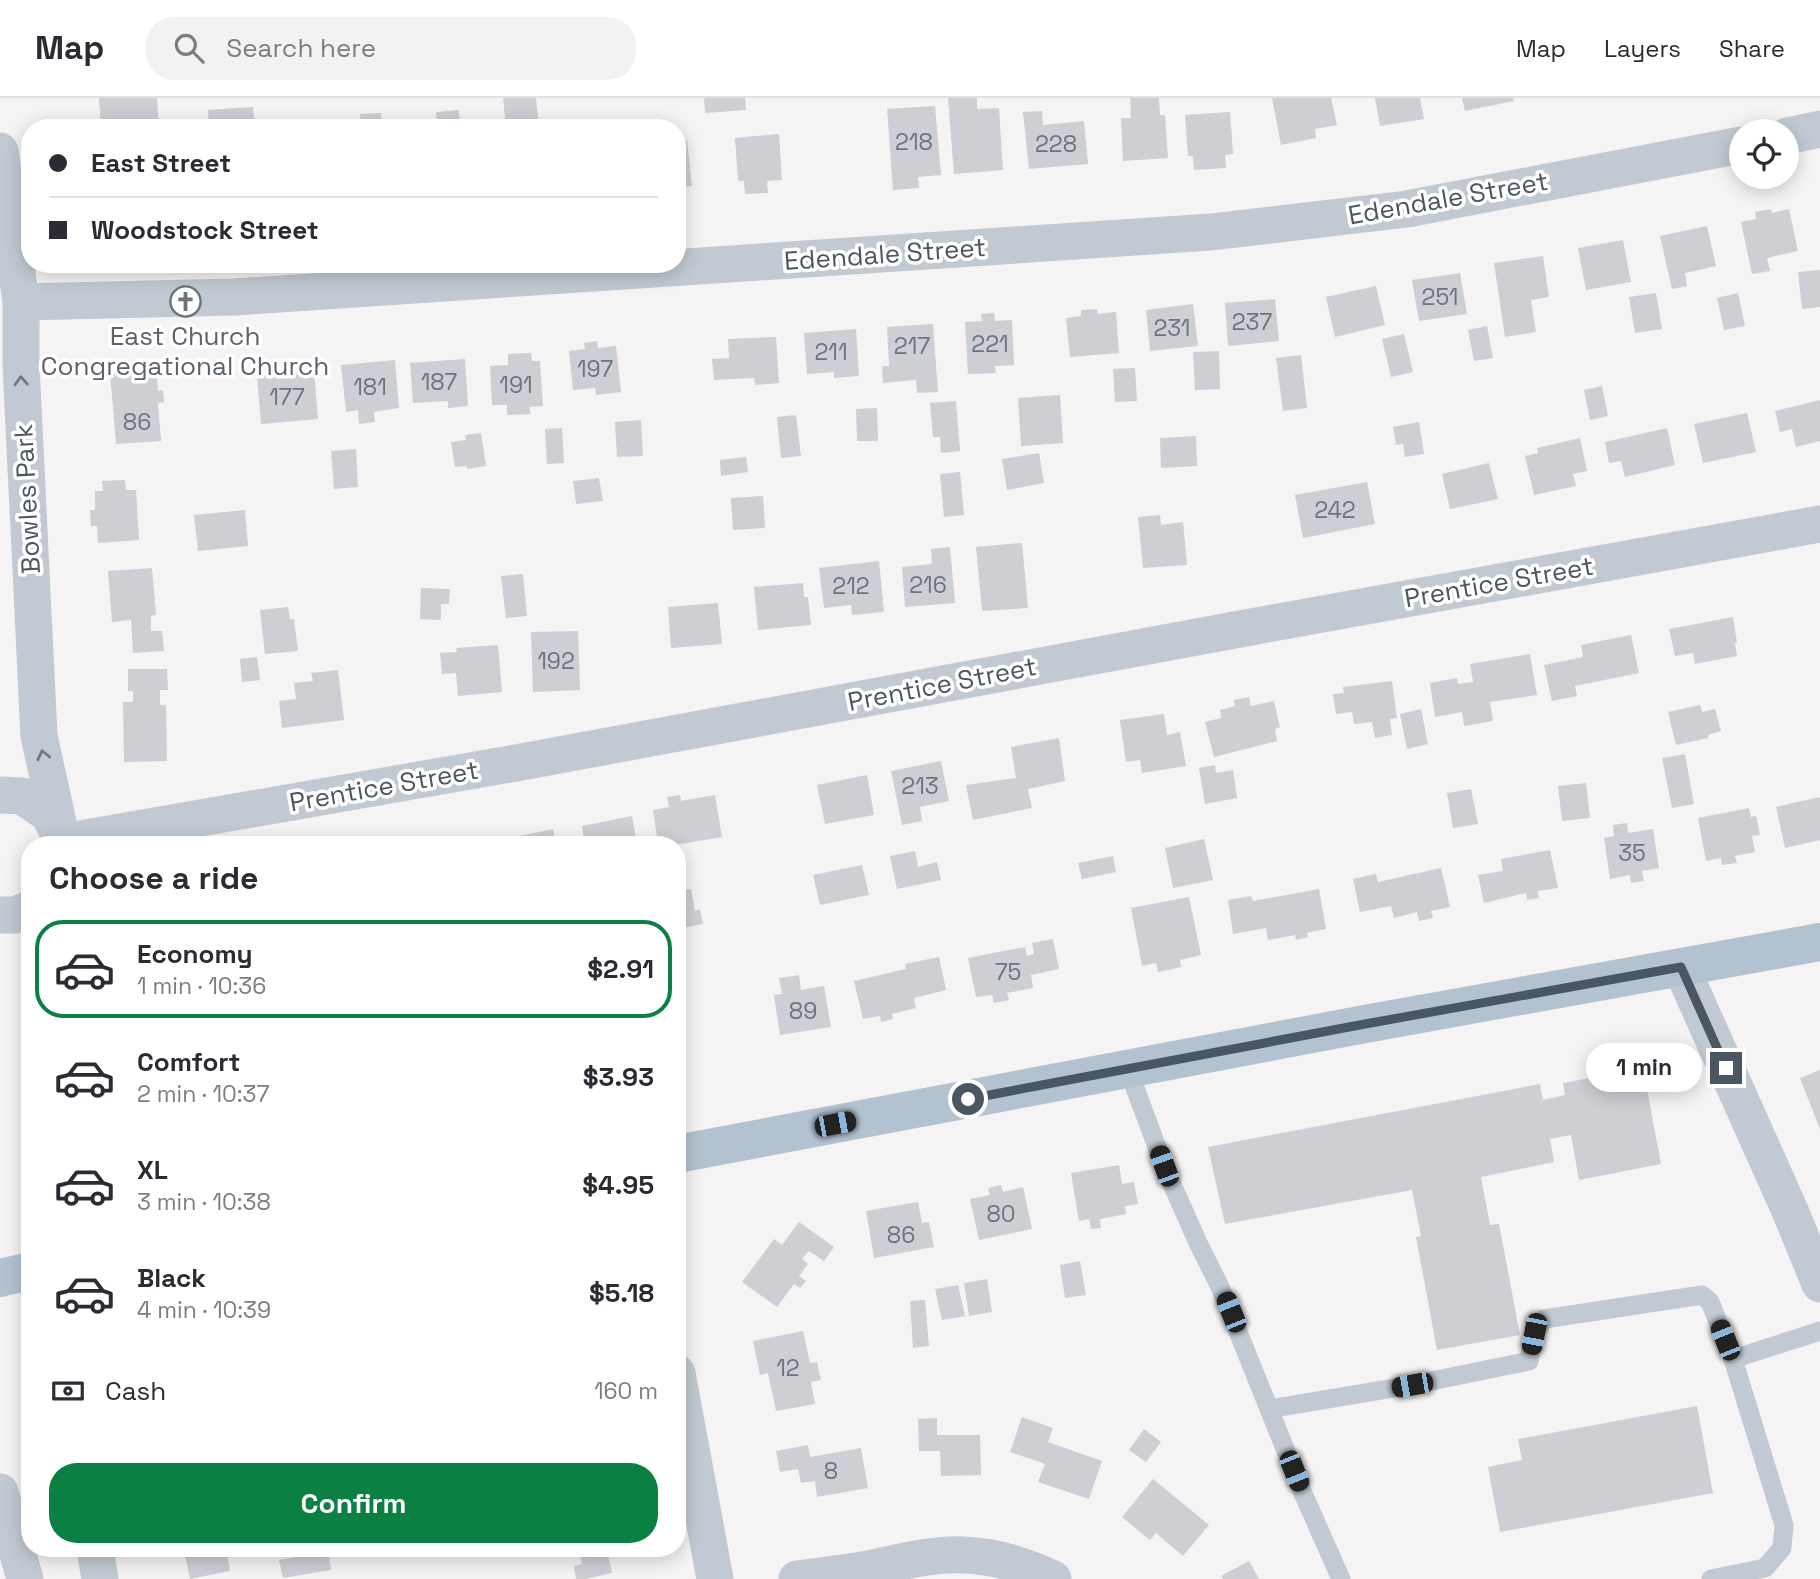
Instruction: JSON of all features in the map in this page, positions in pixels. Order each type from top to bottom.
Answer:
[{"type":"main road","points":[[686,1152],[1820,942]]},
{"type":"main road","points":[[0,1278],[21,1273]]},
{"type":"street","points":[[1799,134],[1820,130]]},
{"type":"street","name":"Edendale Street","points":[[686,267],[1211,232],[1407,209],[1729,147]]},
{"type":"street","name":"Bowles Park","points":[[0,152],[21,302],[21,378],[39,736],[61,836]]},
{"type":"street","points":[[0,264],[16,283],[21,302],[20,324],[11,344],[0,356]]},
{"type":"street","name":"Edendale Street","points":[[21,302],[235,297],[595,273]]},
{"type":"street","name":"Prentice Street","points":[[108,836],[1820,524]]},
{"type":"street","points":[[0,795],[22,796],[49,814],[59,836]]},
{"type":"street","points":[[0,915],[21,913]]},
{"type":"street","points":[[1681,967],[1820,1284]]},
{"type":"street","points":[[686,1422],[715,1579]]},
{"type":"street","points":[[0,1492],[24,1579]]},
{"type":"street","points":[[797,1579],[930,1556],[965,1555],[1023,1566],[1053,1579]]},
{"type":"street","points":[[96,1557],[100,1579]]},
{"type":"lane","points":[[1128,1069],[1164,1166],[1220,1287],[1302,1491],[1341,1579]]},
{"type":"lane","points":[[1269,1409],[1412,1385],[1529,1361],[1534,1334],[1545,1320],[1702,1295],[1710,1302],[1733,1359],[1784,1525],[1782,1548],[1765,1568],[1711,1579]]},
{"type":"lane","points":[[1733,1359],[1820,1331]]},
{"type":"building","points":[[99,98],[157,98],[158,119],[100,119]]},
{"type":"building","points":[[503,98],[536,98],[538,119],[505,119]]},
{"type":"building","points":[[704,98],[745,98],[746,110],[705,113]]},
{"type":"building","points":[[948,98],[977,98],[977,109],[999,108],[1003,170],[954,174]]},
{"type":"building","points":[[1130,98],[1159,98],[1160,115],[1165,115],[1168,158],[1123,161],[1121,118],[1131,118]]},
{"type":"building","points":[[1272,98],[1331,98],[1337,125],[1315,129],[1316,138],[1281,145]]},
{"type":"building","points":[[1375,98],[1420,98],[1424,119],[1380,126]]},
{"type":"building","points":[[1462,98],[1513,98],[1514,101],[1465,111]]},
{"type":"building","points":[[935,106],[941,175],[918,177],[919,188],[893,190],[887,109]]},
{"type":"building","points":[[253,107],[254,119],[208,119],[208,110]]},
{"type":"building","points":[[459,110],[460,119],[436,119],[436,112]]},
{"type":"building","points":[[1042,111],[1043,125],[1084,121],[1088,164],[1029,169],[1023,112]]},
{"type":"building","points":[[1230,112],[1233,154],[1225,155],[1226,168],[1194,170],[1193,156],[1188,156],[1185,115]]},
{"type":"building","points":[[381,113],[381,119],[360,119],[360,114]]},
{"type":"building","points":[[779,134],[782,180],[767,181],[768,193],[745,194],[744,181],[738,181],[735,138]]},
{"type":"building","points":[[686,140],[692,186],[686,187]]},
{"type":"building","points":[[1771,209],[1772,213],[1789,209],[1798,251],[1767,258],[1770,271],[1752,274],[1741,222],[1756,219],[1755,212]]},
{"type":"building","points":[[1707,226],[1716,266],[1685,273],[1687,286],[1672,289],[1660,236]]},
{"type":"building","points":[[1623,240],[1631,282],[1586,290],[1578,248]]},
{"type":"building","points":[[1543,256],[1549,297],[1531,300],[1536,332],[1505,337],[1494,263]]},
{"type":"building","points":[[1820,270],[1820,307],[1802,309],[1798,272]]},
{"type":"building","points":[[1460,273],[1467,314],[1419,321],[1412,280]]},
{"type":"building","points":[[1376,286],[1385,325],[1335,337],[1326,297]]},
{"type":"building","points":[[1656,293],[1662,329],[1635,333],[1629,297]]},
{"type":"building","points":[[1738,293],[1745,326],[1724,330],[1717,298]]},
{"type":"building","points":[[1275,299],[1279,341],[1228,346],[1225,303]]},
{"type":"building","points":[[1193,304],[1198,346],[1150,351],[1146,310]]},
{"type":"building","points":[[1097,309],[1098,314],[1116,312],[1119,353],[1070,357],[1066,318],[1081,316],[1081,310]]},
{"type":"building","points":[[994,313],[995,321],[1012,320],[1014,365],[995,366],[996,373],[968,374],[965,322],[982,321],[981,314]]},
{"type":"building","points":[[933,324],[938,392],[917,393],[916,380],[883,383],[882,366],[889,366],[887,327]]},
{"type":"building","points":[[1487,326],[1493,358],[1474,361],[1468,330]]},
{"type":"building","points":[[856,329],[859,376],[834,378],[834,372],[807,374],[804,333]]},
{"type":"building","points":[[1404,334],[1413,372],[1391,377],[1382,339]]},
{"type":"building","points":[[776,337],[779,383],[755,385],[754,378],[714,380],[712,359],[729,358],[728,339]]},
{"type":"building","points":[[597,341],[598,348],[616,346],[621,392],[596,395],[595,388],[573,390],[569,351],[585,349],[584,343]]},
{"type":"building","points":[[1219,351],[1220,389],[1195,390],[1193,352]]},
{"type":"building","points":[[531,353],[532,361],[540,361],[543,406],[530,407],[530,414],[507,415],[507,405],[492,405],[490,366],[508,365],[508,354]]},
{"type":"building","points":[[1301,355],[1307,408],[1283,411],[1276,358]]},
{"type":"building","points":[[465,359],[468,406],[448,408],[448,401],[413,403],[410,363]]},
{"type":"building","points":[[395,360],[399,408],[374,412],[375,422],[359,424],[358,410],[346,412],[341,365]]},
{"type":"building","points":[[156,368],[158,391],[163,390],[164,402],[158,403],[161,441],[116,444],[110,371]]},
{"type":"building","points":[[1135,368],[1137,401],[1115,402],[1113,369]]},
{"type":"building","points":[[314,371],[318,419],[261,424],[257,376]]},
{"type":"building","points":[[1602,386],[1608,416],[1590,420],[1584,390]]},
{"type":"building","points":[[1060,395],[1063,443],[1021,446],[1018,398]]},
{"type":"building","points":[[1820,400],[1820,441],[1796,447],[1792,429],[1780,432],[1775,411]]},
{"type":"building","points":[[956,401],[960,451],[941,453],[940,437],[933,437],[930,403]]},
{"type":"building","points":[[877,408],[878,441],[857,441],[856,409]]},
{"type":"building","points":[[1747,413],[1756,452],[1703,463],[1694,424]]},
{"type":"building","points":[[796,415],[801,456],[781,458],[777,417]]},
{"type":"building","points":[[641,420],[643,456],[617,457],[615,422]]},
{"type":"building","points":[[1419,422],[1424,454],[1405,457],[1403,444],[1396,445],[1393,427]]},
{"type":"building","points":[[562,428],[564,463],[547,464],[545,429]]},
{"type":"building","points":[[1667,428],[1675,465],[1625,477],[1621,461],[1609,463],[1605,442]]},
{"type":"building","points":[[481,433],[486,466],[467,469],[467,466],[455,467],[451,442],[466,440],[465,435]]},
{"type":"building","points":[[1196,436],[1197,466],[1161,468],[1160,438]]},
{"type":"building","points":[[1580,438],[1587,471],[1573,474],[1576,486],[1534,495],[1525,456],[1538,453],[1537,448]]},
{"type":"building","points":[[356,449],[358,487],[334,489],[331,451]]},
{"type":"building","points":[[1039,453],[1044,483],[1007,490],[1002,459]]},
{"type":"building","points":[[746,457],[748,472],[721,476],[720,460]]},
{"type":"building","points":[[1489,463],[1498,499],[1450,509],[1442,474]]},
{"type":"building","points":[[960,472],[964,515],[944,517],[940,474]]},
{"type":"building","points":[[599,478],[603,501],[576,504],[573,481]]},
{"type":"building","points":[[125,480],[126,490],[136,490],[139,540],[98,543],[97,526],[91,526],[90,510],[95,510],[95,491],[103,491],[102,481]]},
{"type":"building","points":[[1367,482],[1375,524],[1303,538],[1295,495]]},
{"type":"building","points":[[763,496],[765,528],[733,530],[731,498]]},
{"type":"building","points":[[245,510],[248,546],[198,551],[194,515]]},
{"type":"building","points":[[1160,515],[1161,525],[1183,522],[1187,565],[1143,568],[1138,517]]},
{"type":"building","points":[[1022,543],[1028,608],[982,611],[976,547]]},
{"type":"building","points":[[950,547],[955,603],[905,607],[902,567],[932,564],[931,549]]},
{"type":"building","points":[[879,561],[884,612],[852,615],[851,605],[824,608],[819,568]]},
{"type":"building","points":[[152,568],[156,615],[151,616],[151,631],[162,631],[164,651],[133,653],[131,620],[112,622],[108,571]]},
{"type":"building","points":[[523,574],[527,616],[506,618],[501,576]]},
{"type":"building","points":[[803,583],[804,597],[808,597],[811,625],[758,630],[754,587]]},
{"type":"building","points":[[421,588],[450,589],[449,604],[441,604],[441,620],[420,619]]},
{"type":"building","points":[[718,603],[722,644],[671,648],[668,607]]},
{"type":"building","points":[[288,607],[290,619],[294,619],[298,651],[265,654],[260,610]]},
{"type":"building","points":[[1733,617],[1737,656],[1695,664],[1693,653],[1675,656],[1669,629]]},
{"type":"building","points":[[578,631],[580,690],[533,692],[531,632]]},
{"type":"building","points":[[1631,635],[1639,673],[1575,686],[1577,696],[1552,701],[1544,665],[1583,657],[1581,645]]},
{"type":"building","points":[[498,645],[502,692],[458,696],[456,673],[442,674],[440,653],[457,652],[456,648]]},
{"type":"building","points":[[1530,654],[1537,695],[1490,702],[1493,721],[1464,726],[1462,712],[1435,717],[1430,683],[1457,678],[1458,684],[1473,682],[1470,664]]},
{"type":"building","points":[[257,657],[260,680],[242,682],[240,659]]},
{"type":"building","points":[[128,669],[167,669],[168,690],[160,690],[160,705],[166,705],[167,761],[124,762],[123,702],[133,702],[133,691],[128,691]]},
{"type":"building","points":[[338,670],[344,720],[282,728],[279,701],[296,699],[294,683],[313,681],[311,673]]},
{"type":"building","points":[[1392,681],[1397,718],[1390,719],[1392,735],[1375,738],[1372,722],[1354,724],[1352,712],[1336,714],[1333,694],[1344,693],[1343,687]]},
{"type":"building","points":[[1249,697],[1251,706],[1274,701],[1280,727],[1275,729],[1277,741],[1214,757],[1205,722],[1221,718],[1220,710],[1235,706],[1234,700]]},
{"type":"building","points":[[1700,705],[1702,712],[1715,709],[1721,731],[1708,735],[1708,738],[1676,745],[1668,712]]},
{"type":"building","points":[[1421,709],[1428,744],[1407,749],[1400,714]]},
{"type":"building","points":[[1164,714],[1167,735],[1180,732],[1186,766],[1142,773],[1140,760],[1126,762],[1120,720]]},
{"type":"building","points":[[1059,738],[1065,781],[1028,789],[1032,808],[973,820],[966,785],[1016,778],[1011,747]]},
{"type":"building","points":[[1685,754],[1694,804],[1672,808],[1662,758]]},
{"type":"building","points":[[941,761],[949,801],[920,807],[922,821],[902,825],[891,771]]},
{"type":"building","points":[[1215,765],[1216,773],[1233,770],[1237,798],[1205,804],[1199,768]]},
{"type":"building","points":[[867,775],[874,815],[825,824],[817,785]]},
{"type":"building","points":[[1586,783],[1590,818],[1562,821],[1558,786]]},
{"type":"building","points":[[1471,789],[1478,824],[1453,828],[1447,793]]},
{"type":"building","points":[[680,795],[681,801],[715,795],[722,837],[686,843],[686,836],[657,836],[653,810],[669,807],[667,797]]},
{"type":"building","points":[[1820,797],[1820,840],[1785,848],[1776,807]]},
{"type":"building","points":[[1749,808],[1751,817],[1756,816],[1760,835],[1752,836],[1755,852],[1735,856],[1737,863],[1722,865],[1721,858],[1706,861],[1698,818]]},
{"type":"building","points":[[632,816],[635,836],[584,836],[582,826]]},
{"type":"building","points":[[1627,823],[1628,833],[1653,829],[1659,868],[1642,871],[1644,881],[1631,883],[1630,875],[1610,879],[1604,838],[1614,836],[1613,825]]},
{"type":"building","points":[[553,829],[555,836],[521,836]]},
{"type":"building","points":[[1204,839],[1213,880],[1173,888],[1165,848]]},
{"type":"building","points":[[1550,850],[1558,888],[1538,891],[1539,898],[1527,900],[1526,893],[1484,903],[1478,875],[1503,871],[1501,859]]},
{"type":"building","points":[[915,851],[918,867],[937,862],[941,880],[897,889],[890,856]]},
{"type":"building","points":[[1113,856],[1116,872],[1082,879],[1078,863]]},
{"type":"building","points":[[862,865],[869,895],[820,905],[813,875]]},
{"type":"building","points":[[1441,868],[1450,907],[1431,911],[1433,918],[1419,921],[1417,912],[1394,918],[1391,906],[1360,912],[1353,879],[1376,874],[1378,882]]},
{"type":"building","points":[[691,889],[695,911],[700,909],[703,924],[686,927],[686,890]]},
{"type":"building","points":[[1319,889],[1326,929],[1307,933],[1308,937],[1296,940],[1295,935],[1268,940],[1266,928],[1233,934],[1228,900],[1251,896],[1253,901]]},
{"type":"building","points":[[1189,897],[1201,955],[1180,960],[1181,967],[1158,972],[1156,963],[1142,966],[1131,908]]},
{"type":"building","points":[[1053,939],[1059,969],[1031,975],[1033,988],[1007,993],[1009,1000],[994,1003],[992,995],[976,997],[968,958],[1025,947],[1027,956],[1034,954],[1032,943]]},
{"type":"building","points":[[939,957],[946,990],[914,998],[916,1008],[892,1014],[893,1019],[881,1022],[880,1016],[863,1019],[854,981],[906,969],[905,964]]},
{"type":"building","points":[[799,975],[801,990],[824,986],[831,1027],[780,1035],[774,995],[782,994],[779,978]]},
{"type":"building","points":[[1643,1068],[1661,1164],[1579,1180],[1571,1135],[1550,1139],[1554,1162],[1481,1177],[1490,1225],[1499,1224],[1520,1335],[1437,1350],[1416,1237],[1421,1236],[1412,1190],[1225,1224],[1208,1147],[1540,1084],[1543,1100],[1565,1095],[1563,1083]]},
{"type":"building","points":[[1820,1070],[1820,1129],[1800,1078]]},
{"type":"building","points":[[1119,1165],[1122,1184],[1134,1182],[1138,1204],[1125,1206],[1126,1214],[1100,1219],[1101,1228],[1091,1229],[1089,1219],[1079,1221],[1071,1173]]},
{"type":"building","points":[[1001,1185],[1003,1192],[1023,1187],[1032,1229],[979,1240],[970,1199],[990,1195],[988,1188]]},
{"type":"building","points":[[918,1202],[922,1223],[929,1222],[934,1247],[874,1258],[866,1211]]},
{"type":"building","points":[[799,1222],[834,1247],[824,1261],[809,1251],[802,1259],[808,1264],[799,1276],[806,1281],[800,1288],[794,1284],[777,1307],[742,1282],[774,1239],[782,1245]]},
{"type":"building","points":[[1080,1261],[1086,1295],[1065,1298],[1060,1265]]},
{"type":"building","points":[[987,1279],[992,1312],[969,1316],[964,1283]]},
{"type":"building","points":[[958,1285],[965,1316],[942,1320],[935,1289]]},
{"type":"building","points":[[925,1300],[929,1346],[913,1348],[910,1301]]},
{"type":"building","points":[[803,1331],[810,1363],[817,1362],[821,1380],[811,1382],[815,1404],[776,1411],[768,1373],[760,1375],[753,1341]]},
{"type":"building","points":[[1697,1406],[1713,1493],[1500,1532],[1488,1467],[1522,1460],[1518,1439]]},
{"type":"building","points":[[1022,1417],[1053,1428],[1048,1442],[1102,1461],[1089,1499],[1038,1482],[1045,1464],[1010,1452]]},
{"type":"building","points":[[937,1418],[937,1435],[980,1435],[981,1475],[941,1476],[940,1451],[919,1451],[918,1419]]},
{"type":"building","points":[[1144,1429],[1161,1442],[1146,1462],[1129,1450]]},
{"type":"building","points":[[808,1445],[810,1457],[861,1448],[868,1488],[817,1497],[815,1481],[801,1483],[798,1469],[780,1472],[776,1451]]},
{"type":"building","points":[[1153,1479],[1209,1525],[1183,1556],[1156,1533],[1150,1540],[1122,1517]]},
{"type":"building","points":[[186,1557],[227,1557],[230,1571],[190,1579]]},
{"type":"building","points":[[329,1557],[331,1570],[283,1578],[279,1560]]},
{"type":"building","points":[[581,1557],[609,1557],[612,1573],[576,1579],[574,1566],[582,1564]]},
{"type":"building","points":[[1249,1561],[1259,1579],[1223,1579],[1221,1576]]},
{"type":"place","name":"East Church Congregational Church","points":[[185,301]]},
{"type":"route","points":[[968,1099],[1681,967],[1726,1068]]}]
